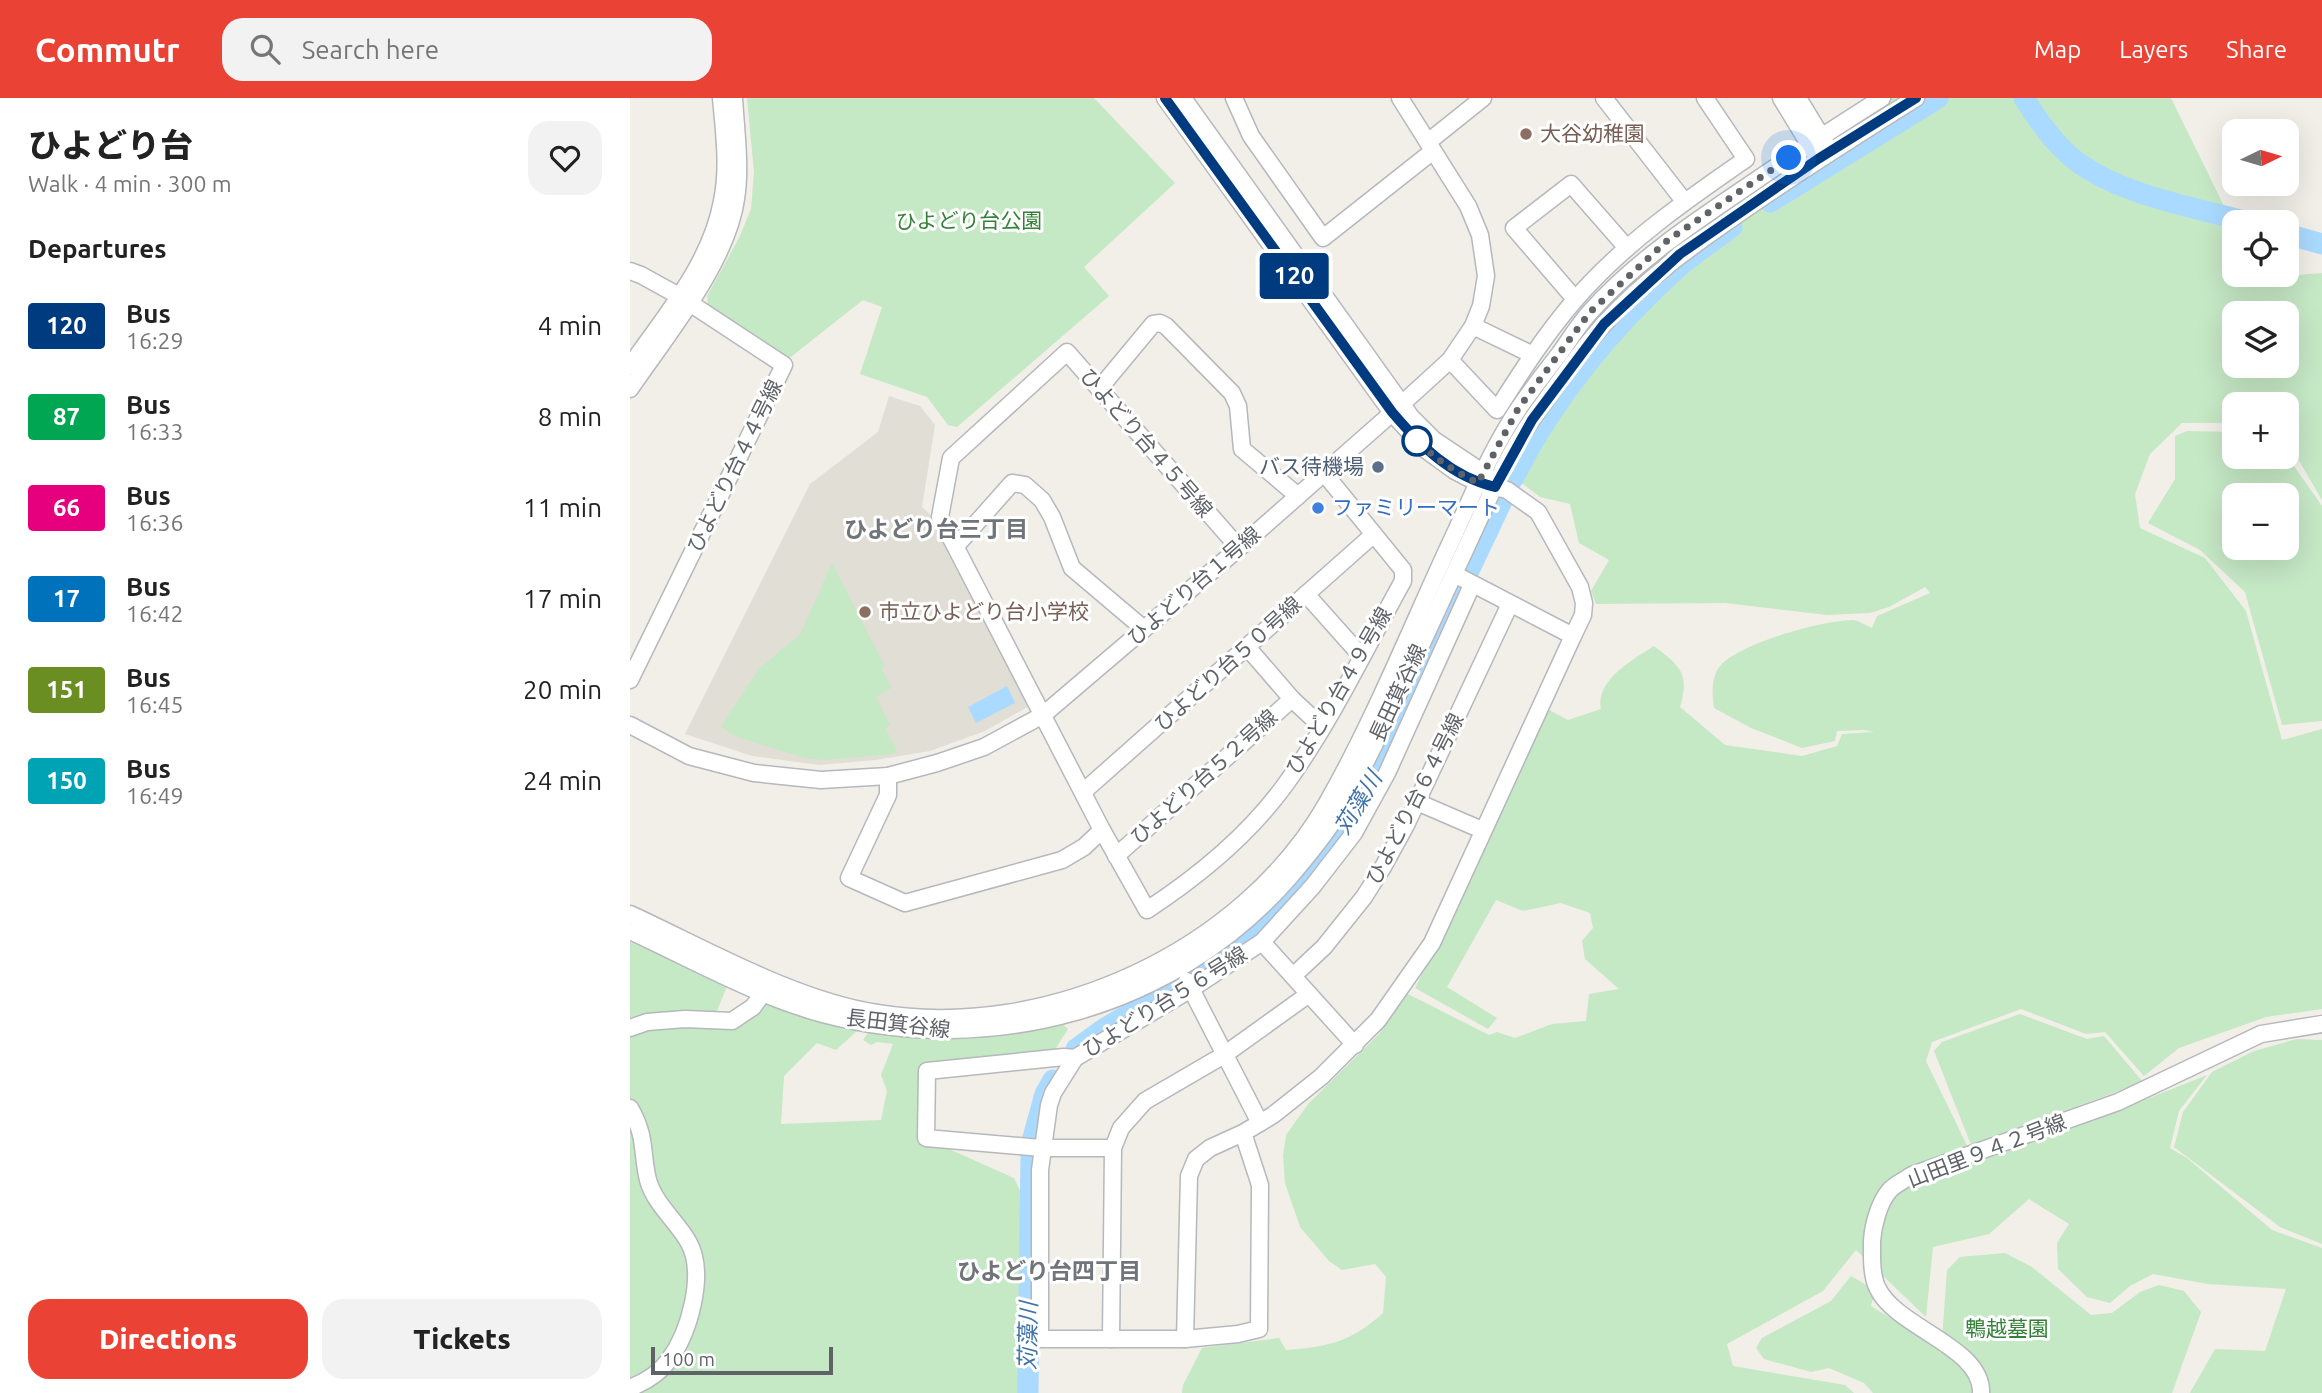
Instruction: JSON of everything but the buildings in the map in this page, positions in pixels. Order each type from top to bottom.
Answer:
[{"type":"street","points":[[630,366],[684,299],[712,236],[722,201],[725,173],[721,98]]},
{"type":"street","points":[[630,389],[684,299],[725,240],[736,202],[739,172],[734,98]]},
{"type":"street","points":[[1165,98],[1396,408],[1480,477],[1495,487],[1515,494],[1538,512],[1580,587],[1584,603],[1583,615],[1432,943],[1378,1020],[1321,1077],[1273,1115],[1210,1148],[1196,1159],[1189,1176],[1185,1339]]},
{"type":"street","points":[[1183,98],[1396,408]]},
{"type":"street","points":[[1234,98],[1251,136],[1323,238],[1483,98]]},
{"type":"street","name":"ひよどり台１号線","points":[[630,725],[689,756],[754,773],[821,780],[888,776],[937,763],[984,747],[1043,715],[1239,548],[1450,360],[1473,326],[1481,306],[1486,276],[1480,235],[1468,206],[1400,98]]},
{"type":"street","points":[[1604,98],[1684,201]]},
{"type":"street","points":[[1450,360],[1497,410],[1531,354],[1575,299],[1627,248],[1684,201],[1746,159],[1705,98]]},
{"type":"street","points":[[1781,98],[1816,140]]},
{"type":"street","points":[[1798,98],[1824,155]]},
{"type":"street","name":"長田箕谷線","points":[[630,914],[775,982],[875,1013],[915,1017],[965,1017],[1020,1011],[1097,990],[1179,960],[1268,881],[1325,807],[1353,755],[1480,477],[1518,409],[1590,312],[1668,240],[1882,98]]},
{"type":"street","name":"長田箕谷線","points":[[630,930],[763,993],[823,1014],[915,1030],[966,1031],[1022,1025],[1102,1004],[1247,920],[1312,851],[1338,814],[1367,759],[1495,487],[1532,420],[1604,324],[1680,254],[1824,155],[1916,98]]},
{"type":"street","points":[[1575,299],[1514,228],[1571,184],[1627,248]]},
{"type":"street","points":[[630,271],[684,299]]},
{"type":"street","name":"ひよどり台４４号線","points":[[630,680],[784,365],[684,299]]},
{"type":"street","points":[[1099,389],[1153,324],[1166,326],[1232,393],[1238,406],[1242,449],[1298,496]]},
{"type":"street","points":[[1473,326],[1531,354]]},
{"type":"street","name":"ひよどり台４５号線","points":[[1043,715],[940,517],[951,458],[1067,352],[1239,548]]},
{"type":"street","name":"ひよどり台４９号線","points":[[1043,715],[1147,910],[1206,869],[1244,833],[1284,786],[1322,727],[1403,581],[1404,570],[1324,473]]},
{"type":"street","points":[[956,546],[1012,483],[1025,485],[1042,500],[1052,517],[1072,568],[1144,629]]},
{"type":"street","name":"ひよどり台５０号線","points":[[1083,792],[1373,535]]},
{"type":"street","points":[[1454,574],[1573,636]]},
{"type":"street","name":"ひよどり台５６号線","points":[[1243,1133],[1260,1185],[1259,1329],[1238,1334],[1185,1339],[1040,1339],[1041,1148],[1053,1093],[1075,1058],[1191,989],[1262,942],[1313,886],[1354,833],[1387,773],[1472,585]]},
{"type":"street","points":[[1306,594],[1354,649],[1363,653]]},
{"type":"street","name":"ひよどり台６４号線","points":[[1293,976],[1324,947],[1364,897],[1383,867],[1417,802],[1510,604]]},
{"type":"street","points":[[1247,647],[1292,699],[1322,727]]},
{"type":"street","name":"ひよどり台５２号線","points":[[1116,856],[1292,699]]},
{"type":"street","points":[[888,776],[888,795],[849,878],[905,903],[1062,860],[1102,830]]},
{"type":"street","points":[[1417,802],[1482,830]]},
{"type":"street","points":[[1262,942],[1355,1045]]},
{"type":"street","points":[[1179,960],[1191,989],[1260,1123]]},
{"type":"street","points":[[630,1028],[647,1022],[685,1018],[732,1021],[752,1007],[763,993]]},
{"type":"street","points":[[1111,1339],[1113,1148],[1121,1128],[1145,1101],[1224,1055],[1309,994]]},
{"type":"street","name":"山田里９４２号線","points":[[1980,1393],[1979,1376],[1970,1364],[1896,1312],[1877,1289],[1872,1264],[1872,1237],[1877,1214],[1890,1190],[1912,1175],[2118,1101],[2261,1034],[2322,1024]]},
{"type":"street","points":[[1075,1058],[927,1071],[926,1139],[1041,1148],[1113,1148]]},
{"type":"street","points":[[630,1108],[643,1137],[648,1181],[657,1199],[689,1243],[694,1255],[696,1280],[693,1306],[670,1360],[657,1373],[630,1388]]},
{"type":"shaded area","name":"市立ひよどり台小学校","points":[[889,396],[920,406],[935,425],[922,507],[935,519],[1031,705],[985,731],[930,751],[876,760],[819,765],[752,756],[685,734],[810,484],[878,432]]},
{"type":"green space","name":"ひよどり台公園","points":[[747,98],[1094,98],[1175,183],[1084,267],[1109,296],[957,427],[948,425],[927,397],[860,374],[882,307],[863,300],[787,360],[708,307],[707,296],[739,238],[751,209],[754,172]]},
{"type":"green space","points":[[1880,98],[2171,98],[2226,210],[2222,210],[2222,287],[2299,287],[2299,275],[2322,273],[2322,500],[2299,461],[2299,392],[2222,392],[2222,423],[2182,423],[2150,454],[2135,494],[2140,528],[2205,558],[2246,611],[2282,740],[2322,729],[2322,1009],[2266,1017],[2179,1048],[2144,1076],[2105,1032],[2086,1034],[2021,1009],[1932,1042],[1926,1061],[1975,1162],[2104,1116],[2207,1075],[2179,1111],[2170,1148],[2187,1158],[2272,1230],[2322,1248],[2322,1393],[2190,1393],[2215,1349],[2265,1351],[2286,1289],[2208,1284],[2153,1274],[2130,1286],[2110,1303],[2087,1297],[2058,1269],[2057,1243],[2069,1224],[2029,1199],[1989,1234],[1933,1247],[1926,1317],[1856,1250],[1823,1291],[1727,1344],[1733,1366],[1845,1385],[1854,1393],[1182,1393],[1183,1385],[1202,1348],[1279,1338],[1286,1350],[1327,1345],[1360,1331],[1383,1313],[1386,1277],[1375,1264],[1342,1270],[1329,1261],[1300,1227],[1285,1183],[1283,1156],[1286,1135],[1309,1103],[1379,1034],[1404,992],[1489,1035],[1497,1032],[1515,1038],[1552,1024],[1586,1021],[1589,994],[1619,989],[1585,959],[1582,941],[1593,928],[1590,913],[1561,903],[1523,911],[1496,900],[1447,987],[1497,1018],[1488,1029],[1415,988],[1465,887],[1507,784],[1549,710],[1568,720],[1601,709],[1601,699],[1609,680],[1654,646],[1676,665],[1683,678],[1680,707],[1725,745],[1802,756],[1837,746],[1842,734],[1874,732],[1837,731],[1835,741],[1802,748],[1751,728],[1714,708],[1715,675],[1730,657],[1782,635],[1838,621],[1852,620],[1872,628],[1877,616],[1930,593],[1925,587],[1889,607],[1870,613],[1827,615],[1725,603],[1596,604],[1591,591],[1609,560],[1579,543],[1570,504],[1540,497],[1518,480],[1542,422],[1646,294],[1795,159]]},
{"type":"green space","points":[[2187,431],[2222,432],[2222,469],[2296,469],[2322,506],[2322,721],[2282,725],[2245,592],[2200,550],[2148,523],[2175,479],[2175,436]]},
{"type":"green space","points":[[832,563],[885,667],[882,669],[891,688],[876,697],[890,725],[885,728],[897,750],[893,754],[825,760],[805,758],[734,736],[721,726],[760,667],[800,635]]},
{"type":"green space","points":[[630,942],[728,984],[716,1013],[732,1016],[767,1003],[846,1023],[857,1031],[836,1050],[817,1043],[784,1076],[781,1124],[881,1120],[887,1091],[881,1075],[893,1044],[877,1042],[871,1045],[863,1040],[869,1031],[917,1036],[1008,1034],[1059,1021],[1068,1029],[1054,1051],[923,1070],[919,1138],[1014,1178],[1021,1193],[1026,1226],[1033,1393],[630,1393]]},
{"type":"green space","points":[[2020,1014],[2087,1039],[2104,1036],[2143,1082],[1971,1145],[1934,1051],[1942,1042]]},
{"type":"green space","points":[[2297,1039],[2322,1040],[2322,1244],[2280,1227],[2174,1147],[2183,1112],[2212,1072],[2254,1051]]},
{"type":"green space","name":"鵯越墓園","points":[[2005,1253],[2032,1267],[2091,1315],[2112,1313],[2140,1292],[2159,1285],[2184,1291],[2201,1312],[2172,1393],[1873,1393],[1864,1383],[1829,1368],[1811,1372],[1764,1359],[1756,1348],[1762,1338],[1831,1301],[1851,1276],[1875,1290],[1871,1306],[1926,1340],[1941,1353],[1947,1270],[1960,1257]]},
{"type":"water","points":[[1007,686],[1015,703],[976,723],[968,707]]},
{"type":"waterway","name":"苅藻川","points":[[1770,202],[1938,98]]},
{"type":"waterway","points":[[2024,98],[2056,142],[2080,164],[2098,175],[2139,192],[2222,215]]},
{"type":"waterway","name":"苅藻川","points":[[1513,479],[1547,420],[1608,339],[1680,266],[1732,227]]},
{"type":"waterway","points":[[2299,237],[2322,244]]},
{"type":"waterway","name":"苅藻川","points":[[1466,577],[1502,501]]},
{"type":"waterway","name":"苅藻川","points":[[1198,973],[1233,950],[1316,872],[1374,779],[1461,589]]},
{"type":"waterway","name":"苅藻川","points":[[1076,1049],[1105,1028],[1172,989]]},
{"type":"waterway","name":"苅藻川","points":[[1032,1141],[1045,1094],[1053,1080]]},
{"type":"waterway","name":"苅藻川","points":[[1028,1393],[1031,1153]]},
{"type":"bus line","name":"120","points":[[1165,98],[1392,412],[1426,450],[1455,471],[1478,483],[1495,487],[1532,420],[1604,324],[1680,254],[1818,159],[1916,98]]},
{"type":"place","name":"大谷幼稚園","points":[[1526,134]]},
{"type":"place","name":"バス待機場","points":[[1378,467]]},
{"type":"place","name":"ファミリーマート","points":[[1318,508]]},
{"type":"place","name":"市立ひよどり台小学校","points":[[865,612]]},
{"type":"district","name":"ひよどり台三丁目","points":[[936,529]]},
{"type":"district","name":"ひよどり台四丁目","points":[[1049,1271]]},
{"type":"route","points":[[1417,441],[1415,438],[1426,450],[1455,471],[1478,483],[1518,409],[1590,312],[1668,240],[1789,158]]}]
